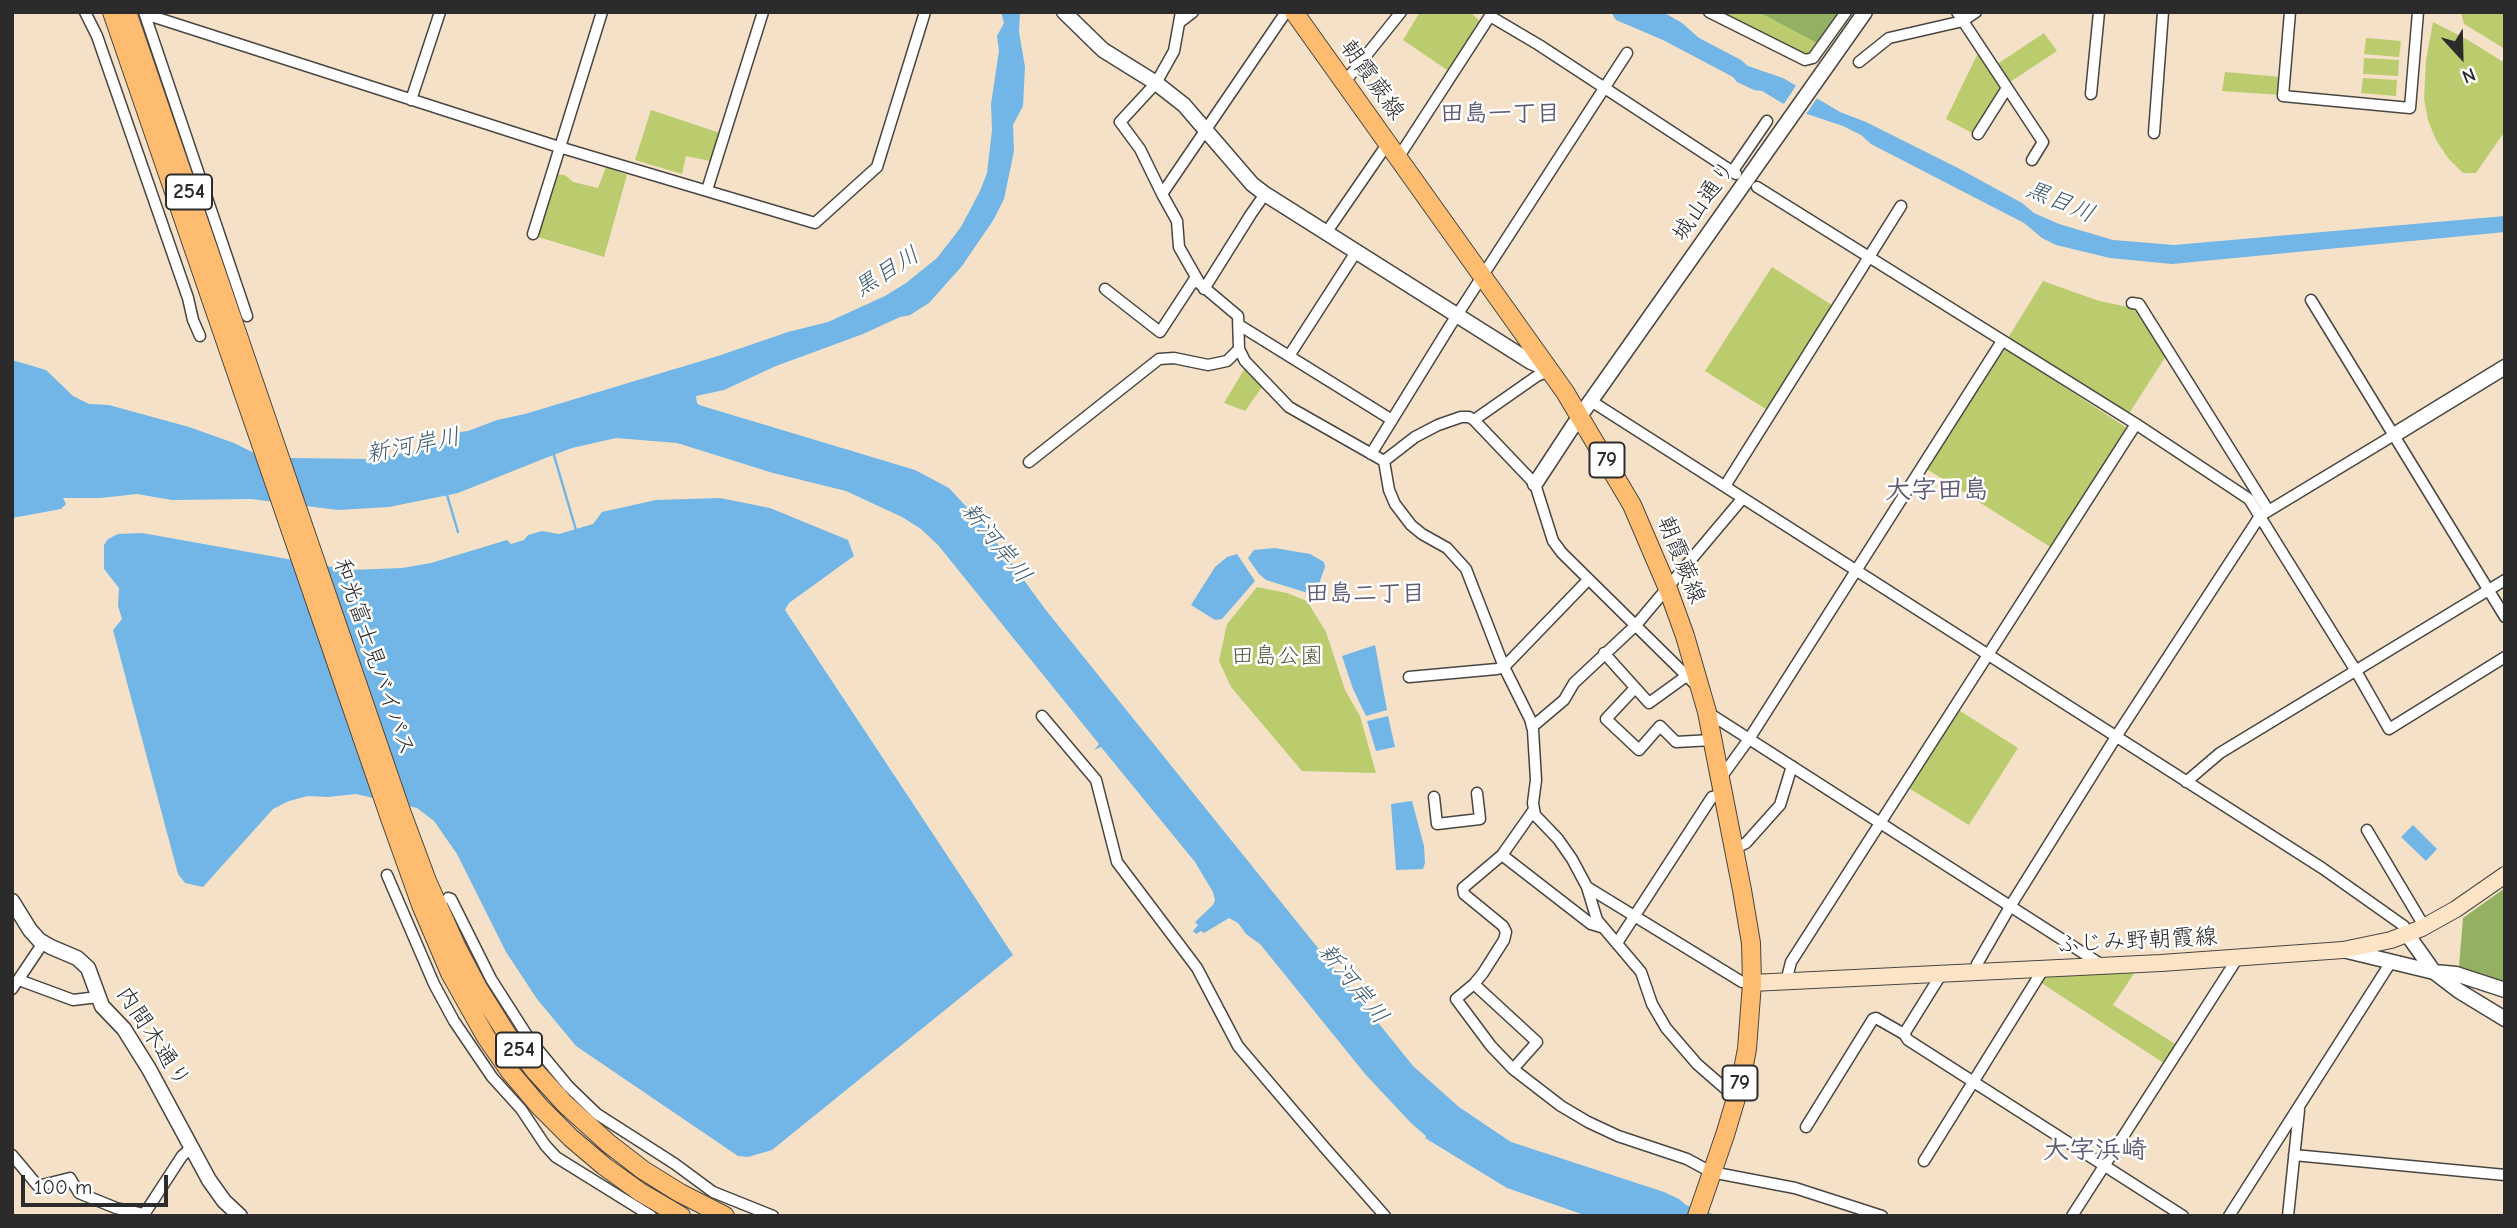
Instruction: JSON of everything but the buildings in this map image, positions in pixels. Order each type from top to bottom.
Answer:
[{"type":"main road","name":"和光富士見バイパス","points":[[113,12],[243,370],[394,809],[416,891],[444,960],[470,1012],[503,1062],[535,1101],[582,1148],[628,1183],[681,1216]]},
{"type":"main road","name":"朝霞蕨線","points":[[1294,12],[1551,370],[1585,409],[1632,505],[1668,589],[1707,712],[1749,928],[1752,982],[1747,1049],[1736,1098],[1697,1216]]},
{"type":"main road","name":"和光富士見バイパス","points":[[139,13],[243,370]]},
{"type":"main road","name":"和光富士見バイパス","points":[[394,809],[460,955],[493,1013],[526,1060],[575,1114],[620,1152],[668,1186],[725,1216]]},
{"type":"main road","name":"ふじみ野朝霞線","points":[[1752,982],[2237,959],[2343,950],[2375,944],[2415,931],[2456,909],[2505,875]]},
{"type":"street","points":[[85,12],[97,36],[188,298],[193,320],[201,336]]},
{"type":"street","points":[[411,100],[440,12]]},
{"type":"street","points":[[533,234],[602,12]]},
{"type":"street","points":[[707,190],[763,12]]},
{"type":"street","points":[[139,13],[559,147],[707,190],[777,214],[815,223],[877,167],[925,12]]},
{"type":"street","points":[[1064,12],[1103,50],[1156,83],[1184,105],[1252,184],[1265,194],[1531,362],[1551,370]]},
{"type":"street","points":[[1193,12],[1180,17],[1174,51],[1156,83],[1120,122],[1140,149],[1177,221],[1179,247],[1196,277],[1204,289],[1238,316],[1239,349],[1245,361],[1289,407],[1384,461]]},
{"type":"street","points":[[1162,194],[1286,12]]},
{"type":"street","points":[[1343,83],[1401,12]]},
{"type":"street","points":[[1478,12],[1487,20]]},
{"type":"street","points":[[1709,12],[1805,60],[1813,58],[1846,12]]},
{"type":"street","name":"城山通り","points":[[1535,484],[1865,12]]},
{"type":"street","points":[[1859,62],[1889,38],[1976,12]]},
{"type":"street","points":[[2091,94],[2099,12]]},
{"type":"street","points":[[2154,133],[2163,12]]},
{"type":"street","points":[[2290,12],[2283,96],[2410,108],[2418,12]]},
{"type":"street","points":[[139,13],[247,316]]},
{"type":"street","points":[[1326,233],[1393,150],[1490,16],[1734,173],[1767,121]]},
{"type":"street","points":[[1960,17],[2043,142],[2032,160]]},
{"type":"street","points":[[1371,454],[1457,315],[1627,52]]},
{"type":"street","points":[[1978,134],[2007,88]]},
{"type":"street","points":[[1757,187],[2136,424],[2249,499],[2264,513]]},
{"type":"street","points":[[1204,289],[1265,194]]},
{"type":"street","points":[[1725,486],[1901,206]]},
{"type":"street","points":[[1289,356],[1356,252]]},
{"type":"street","points":[[1105,289],[1160,332],[1196,277]]},
{"type":"street","points":[[2311,300],[2505,617]]},
{"type":"street","points":[[2132,303],[2139,304],[2389,729],[2505,657]]},
{"type":"street","points":[[1239,325],[1392,420]]},
{"type":"street","points":[[1617,943],[1721,786],[2002,341]]},
{"type":"street","points":[[1029,462],[1158,359],[1208,365],[1227,361],[1239,349]]},
{"type":"street","points":[[1976,971],[1977,964],[2011,905],[2163,661],[2264,513],[2505,367]]},
{"type":"street","points":[[1474,420],[1537,376],[1551,370]]},
{"type":"street","points":[[1585,409],[1725,486],[2322,868],[2415,931],[2434,972],[2459,991],[2505,1018]]},
{"type":"street","points":[[1384,461],[1415,437],[1438,425],[1461,417],[1474,420],[1535,484],[1553,541],[1588,580],[1701,690]]},
{"type":"street","points":[[1786,982],[1791,962],[2136,424]]},
{"type":"street","points":[[1384,461],[1389,490],[1395,504],[1411,525],[1447,548],[1466,569],[1504,667],[1532,727],[1536,779],[1533,811],[1502,855],[1463,888],[1464,894],[1506,932],[1504,940],[1474,984],[1456,999],[1513,1069],[1560,1106],[1588,1122],[1637,1143],[1687,1159],[1710,1176],[1795,1188],[1882,1216]]},
{"type":"street","points":[[1532,727],[1564,700],[1574,683],[1636,625],[1742,499]]},
{"type":"street","points":[[1409,677],[1504,667],[1588,580]]},
{"type":"street","points":[[2186,782],[2220,753],[2505,580]]},
{"type":"street","points":[[1604,653],[1649,703],[1685,677]]},
{"type":"street","points":[[1635,688],[1606,719],[1639,750],[1660,726],[1676,742],[1712,740]]},
{"type":"street","points":[[1707,712],[2102,965]]},
{"type":"street","points":[[1042,716],[1096,780],[1117,862],[1197,968],[1238,1046],[1385,1216]]},
{"type":"street","points":[[1734,849],[1746,843],[1780,805],[1792,766]]},
{"type":"street","points":[[1434,797],[1437,824],[1480,819],[1477,793]]},
{"type":"street","points":[[1533,811],[1559,839],[1587,887],[1601,928]]},
{"type":"street","points":[[2367,830],[2420,921],[2415,931]]},
{"type":"street","points":[[1502,855],[1591,924],[1601,928],[1617,943],[1641,972],[1655,1011],[1677,1043],[1696,1064],[1736,1098]]},
{"type":"street","points":[[387,875],[408,915],[454,1021],[492,1077],[556,1157],[651,1216]]},
{"type":"street","points":[[1587,887],[1742,982],[1752,982]]},
{"type":"street","points":[[448,898],[452,899],[478,955],[516,1020],[551,1066],[597,1114],[713,1192],[773,1216]]},
{"type":"street","name":"内間木通り","points":[[12,901],[30,930],[43,943],[86,965],[102,1006],[124,1029],[149,1069],[171,1107],[190,1149],[220,1197],[240,1216]]},
{"type":"street","points":[[43,943],[16,985],[73,1000],[98,997]]},
{"type":"street","points":[[2343,950],[2434,972],[2456,974],[2505,989]]},
{"type":"street","points":[[2072,1216],[2237,959]]},
{"type":"street","points":[[2230,1216],[2391,962]]},
{"type":"street","points":[[1923,1161],[2044,968]]},
{"type":"street","points":[[1904,1034],[1942,973]]},
{"type":"street","points":[[1474,984],[1537,1042],[1513,1069]]},
{"type":"street","points":[[1806,1127],[1876,1018],[2183,1216]]},
{"type":"street","points":[[2288,1216],[2299,1108]]},
{"type":"street","points":[[12,1155],[38,1186],[70,1178],[79,1192],[116,1208],[143,1215],[181,1156],[190,1149]]},
{"type":"street","points":[[2294,1155],[2505,1175]]},
{"type":"green space","points":[[1420,12],[1470,12],[1481,22],[1450,72],[1403,40]]},
{"type":"green space","points":[[1719,12],[1843,12],[1812,56],[1804,58]]},
{"type":"green space","points":[[1759,12],[1840,12],[1817,43]]},
{"type":"green space","points":[[2461,12],[2505,12],[2505,49],[2464,24]]},
{"type":"green space","points":[[2433,22],[2505,63],[2505,131],[2476,173],[2463,173],[2448,158],[2436,140],[2428,120],[2424,99],[2426,60]]},
{"type":"green space","points":[[2044,33],[2057,51],[2007,84],[1996,65]]},
{"type":"green space","points":[[2366,38],[2401,41],[2399,57],[2364,54]]},
{"type":"green space","points":[[1978,53],[2001,87],[1972,133],[1946,119]]},
{"type":"green space","points":[[2364,58],[2399,60],[2398,76],[2363,74]]},
{"type":"green space","points":[[2225,72],[2282,77],[2281,95],[2222,91]]},
{"type":"green space","points":[[2363,78],[2397,80],[2396,96],[2361,93]]},
{"type":"green space","points":[[651,110],[720,133],[710,161],[686,156],[682,174],[635,160]]},
{"type":"green space","points":[[606,167],[627,175],[604,257],[535,236],[555,174],[565,175],[573,182],[598,188]]},
{"type":"green space","points":[[1772,267],[1835,307],[1769,411],[1705,371]]},
{"type":"green space","points":[[2043,281],[2099,301],[2134,308],[2166,356],[2128,415],[2008,338]]},
{"type":"green space","points":[[2003,347],[2127,428],[2052,548],[1925,468]]},
{"type":"green space","points":[[1245,368],[1263,386],[1245,411],[1224,403]]},
{"type":"green space","name":"田島公園","points":[[1257,587],[1287,593],[1307,601],[1326,632],[1345,690],[1360,716],[1376,773],[1302,771],[1231,687],[1219,661],[1227,624]]},
{"type":"green space","points":[[1957,709],[2018,748],[1969,825],[1907,787]]},
{"type":"green space","points":[[2505,888],[2505,983],[2460,969],[2459,966],[2463,918]]},
{"type":"green space","points":[[2135,972],[2113,1005],[2177,1045],[2165,1064],[2040,982],[2043,976]]},
{"type":"water","name":"新河岸川","points":[[1001,12],[1020,12],[1019,32],[1025,67],[1023,106],[1013,125],[1014,151],[1004,199],[994,219],[962,266],[929,303],[910,315],[776,366],[724,390],[696,396],[697,403],[915,470],[949,488],[986,528],[1045,609],[1413,1066],[1459,1107],[1511,1142],[1664,1192],[1686,1205],[1729,1216],[1587,1216],[1507,1188],[1425,1138],[1366,1075],[1260,944],[1246,934],[1238,923],[1229,918],[1204,933],[1201,931],[1196,934],[1193,931],[1198,925],[1195,922],[1215,900],[1195,862],[1101,747],[1094,750],[1099,744],[938,545],[921,529],[902,517],[846,491],[773,473],[677,443],[616,438],[572,448],[458,493],[389,507],[338,510],[251,499],[172,500],[137,494],[63,498],[66,504],[61,509],[12,518],[12,360],[46,370],[73,396],[89,404],[109,405],[189,427],[254,453],[288,458],[373,459],[437,446],[453,433],[468,431],[497,420],[525,414],[828,322],[885,296],[937,258],[961,227],[980,191],[987,173],[992,130],[991,104],[999,51],[997,36],[1004,23]]},
{"type":"water","points":[[1611,12],[1663,12],[1682,23],[1699,38],[1748,66],[1783,78],[1840,112],[1866,122],[1958,168],[2022,203],[2034,213],[2059,224],[2113,240],[2174,245],[2505,216],[2505,232],[2172,264],[2110,258],[2056,245],[2042,238],[2024,223],[1871,144],[1861,135],[1737,82],[1733,77],[1663,40],[1616,20]]},
{"type":"water","points":[[720,498],[770,508],[848,540],[854,556],[789,603],[785,610],[1013,955],[772,1150],[748,1157],[738,1156],[576,1046],[537,999],[506,952],[457,854],[434,821],[417,808],[356,794],[308,796],[289,801],[273,809],[203,887],[185,883],[178,874],[113,630],[122,619],[118,606],[119,588],[104,569],[104,545],[108,539],[118,534],[142,533],[349,570],[402,568],[431,563],[507,540],[511,544],[542,531],[559,534],[593,524],[602,512],[656,500]]},
{"type":"water","points":[[1275,548],[1310,554],[1324,562],[1325,567],[1316,592],[1311,594],[1266,580],[1259,574],[1248,558],[1254,550]]},
{"type":"water","points":[[1237,554],[1255,581],[1222,619],[1215,620],[1191,605],[1215,567],[1227,557]]},
{"type":"water","points":[[1375,645],[1387,710],[1366,716],[1342,656]]},
{"type":"water","points":[[1388,716],[1395,747],[1376,751],[1367,721]]},
{"type":"water","points":[[1412,801],[1424,846],[1425,863],[1423,869],[1396,870],[1391,804]]},
{"type":"water","points":[[2413,825],[2437,849],[2426,861],[2401,837]]},
{"type":"pier","points":[[1797,84],[1818,97],[1804,117],[1782,107]]},
{"type":"waterway","points":[[553,452],[576,530]]},
{"type":"waterway","points":[[447,495],[458,532]]},
{"type":"district","name":"田島一丁目","points":[[1500,114]]},
{"type":"district","name":"大字田島","points":[[1937,491]]},
{"type":"district","name":"田島二丁目","points":[[1365,594]]},
{"type":"district","name":"大字浜崎","points":[[2095,1151]]},
{"type":"water label","name":"黒目川","points":[[2060,202]]},
{"type":"water label","name":"黒目川","points":[[887,272]]}]
